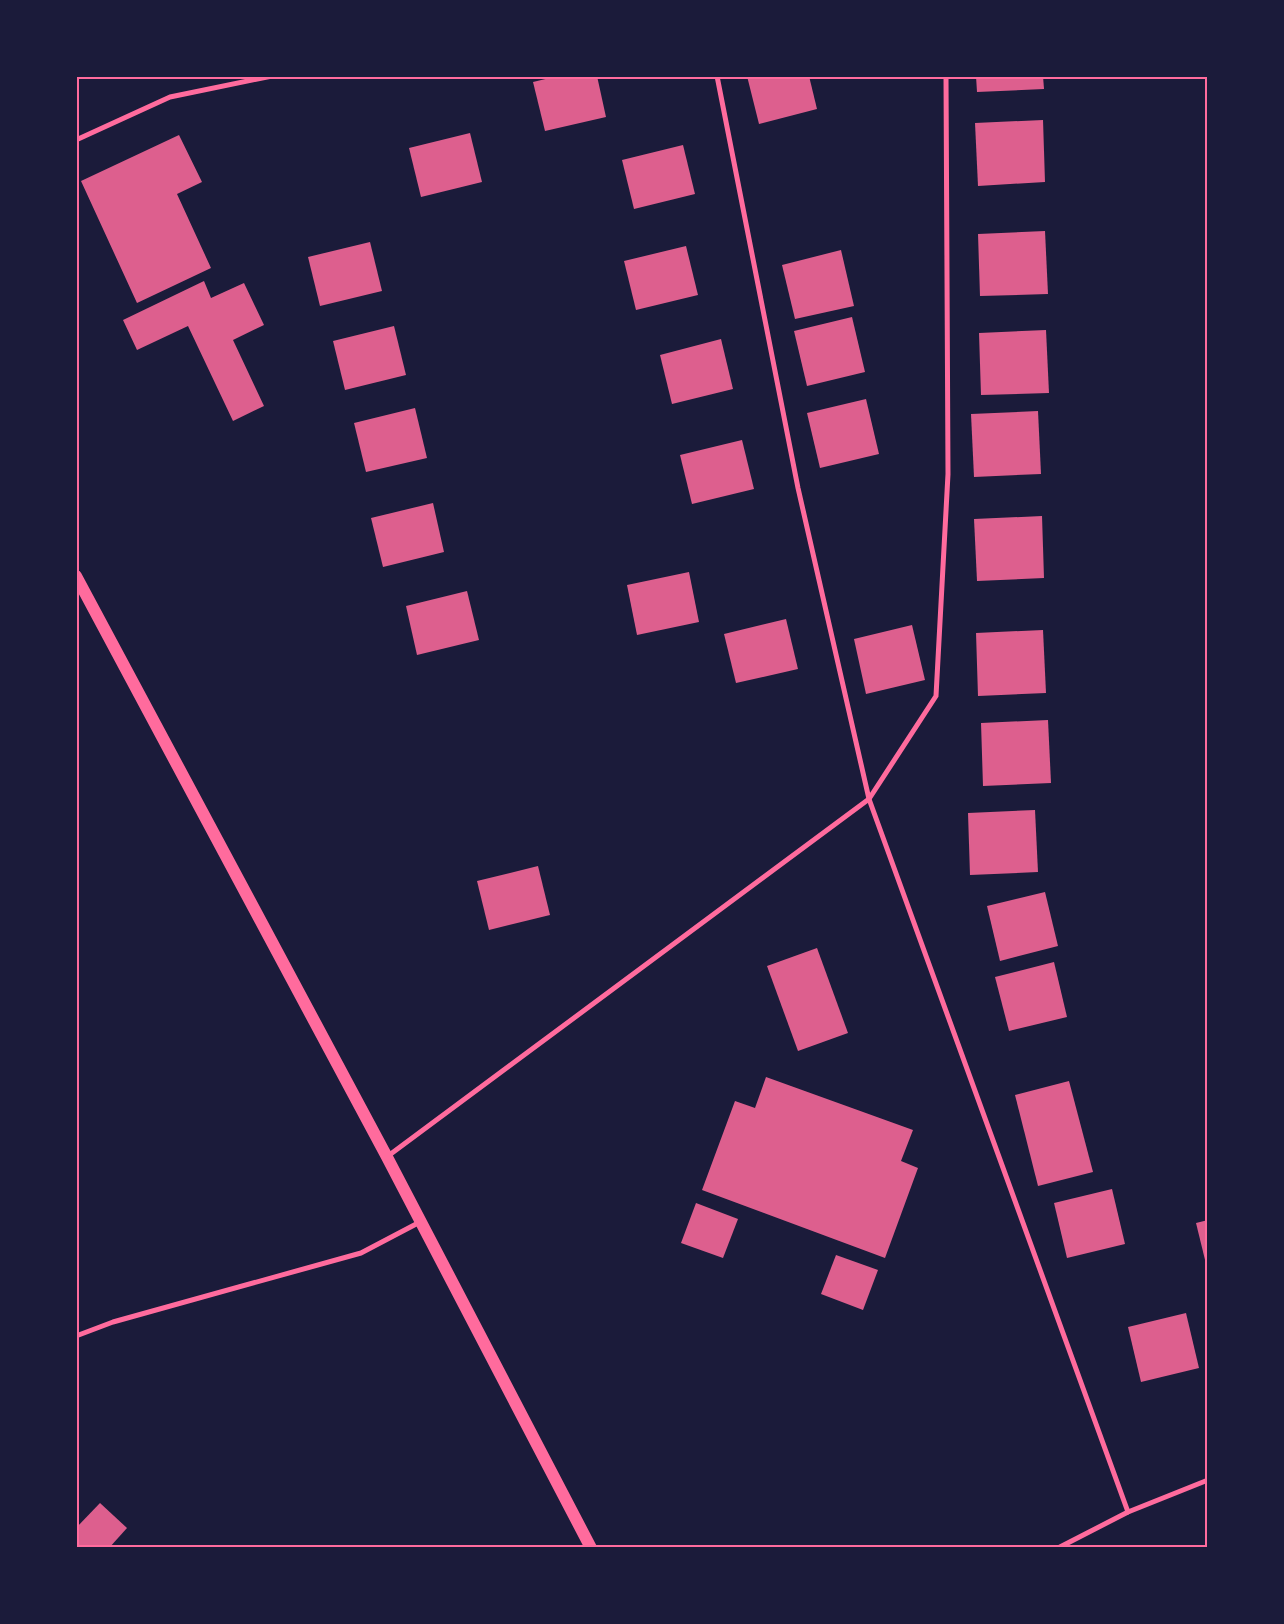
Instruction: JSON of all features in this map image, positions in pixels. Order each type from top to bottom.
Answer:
[{"type":"main road","points":[[76,576],[387,1156],[591,1548]]},
{"type":"street","points":[[76,140],[170,97],[272,76]]},
{"type":"street","points":[[716,76],[798,488],[869,799],[1128,1512]]},
{"type":"street","points":[[387,1156],[869,799],[936,696],[948,474],[946,76]]},
{"type":"street","points":[[76,1336],[113,1322],[361,1254],[421,1222]]},
{"type":"street","points":[[1058,1548],[1128,1512],[1208,1480]]},
{"type":"building","points":[[558,76],[597,76],[606,117],[545,131],[533,82]]},
{"type":"building","points":[[747,76],[809,76],[817,109],[759,124]]},
{"type":"building","points":[[976,76],[1043,76],[1044,89],[977,92]]},
{"type":"building","points":[[1043,120],[1045,182],[978,186],[975,123]]},
{"type":"building","points":[[470,133],[482,182],[421,197],[409,148]]},
{"type":"building","points":[[179,135],[202,182],[177,194],[211,268],[137,303],[81,181]]},
{"type":"building","points":[[683,145],[695,194],[634,209],[622,160]]},
{"type":"building","points":[[1045,231],[1048,294],[980,296],[978,234]]},
{"type":"building","points":[[370,242],[382,291],[320,306],[308,257]]},
{"type":"building","points":[[686,246],[698,295],[636,310],[624,261]]},
{"type":"building","points":[[841,250],[854,306],[795,319],[782,265]]},
{"type":"building","points":[[204,281],[211,298],[244,283],[264,325],[233,340],[264,406],[233,421],[188,326],[137,350],[123,320]]},
{"type":"building","points":[[852,317],[865,372],[807,386],[794,331]]},
{"type":"building","points":[[394,326],[406,375],[345,390],[333,341]]},
{"type":"building","points":[[1046,330],[1049,393],[981,395],[979,333]]},
{"type":"building","points":[[721,339],[733,389],[672,404],[660,355]]},
{"type":"building","points":[[866,399],[879,454],[820,468],[807,413]]},
{"type":"building","points":[[415,408],[427,458],[366,472],[354,423]]},
{"type":"building","points":[[1038,411],[1041,474],[974,477],[971,414]]},
{"type":"building","points":[[742,440],[754,489],[692,504],[680,455]]},
{"type":"building","points":[[433,503],[444,552],[383,567],[371,518]]},
{"type":"building","points":[[1042,516],[1044,578],[977,581],[974,519]]},
{"type":"building","points":[[689,572],[699,622],[637,635],[627,585]]},
{"type":"building","points":[[467,591],[479,640],[417,655],[406,606]]},
{"type":"building","points":[[786,619],[798,669],[736,683],[724,634]]},
{"type":"building","points":[[912,625],[925,680],[866,694],[854,639]]},
{"type":"building","points":[[1043,630],[1046,693],[978,696],[976,633]]},
{"type":"building","points":[[1048,720],[1051,783],[983,786],[981,723]]},
{"type":"building","points":[[1035,810],[1038,872],[970,875],[968,813]]},
{"type":"building","points":[[538,866],[550,915],[489,930],[477,881]]},
{"type":"building","points":[[1045,892],[1058,946],[1000,961],[987,906]]},
{"type":"building","points":[[817,948],[848,1033],[798,1051],[767,966]]},
{"type":"building","points":[[1054,962],[1067,1017],[1009,1031],[995,977]]},
{"type":"building","points":[[766,1077],[913,1130],[901,1161],[918,1168],[885,1258],[702,1190],[735,1101],[755,1108]]},
{"type":"building","points":[[1069,1081],[1093,1172],[1038,1186],[1015,1095]]},
{"type":"building","points":[[1112,1189],[1125,1244],[1067,1258],[1054,1203]]},
{"type":"building","points":[[696,1203],[738,1219],[723,1258],[681,1243]]},
{"type":"building","points":[[1208,1220],[1208,1268],[1207,1268],[1196,1223]]},
{"type":"building","points":[[836,1255],[878,1270],[863,1310],[821,1294]]},
{"type":"building","points":[[1186,1313],[1199,1368],[1141,1382],[1128,1327]]},
{"type":"building","points":[[100,1503],[127,1528],[109,1548],[76,1548],[76,1528]]}]
